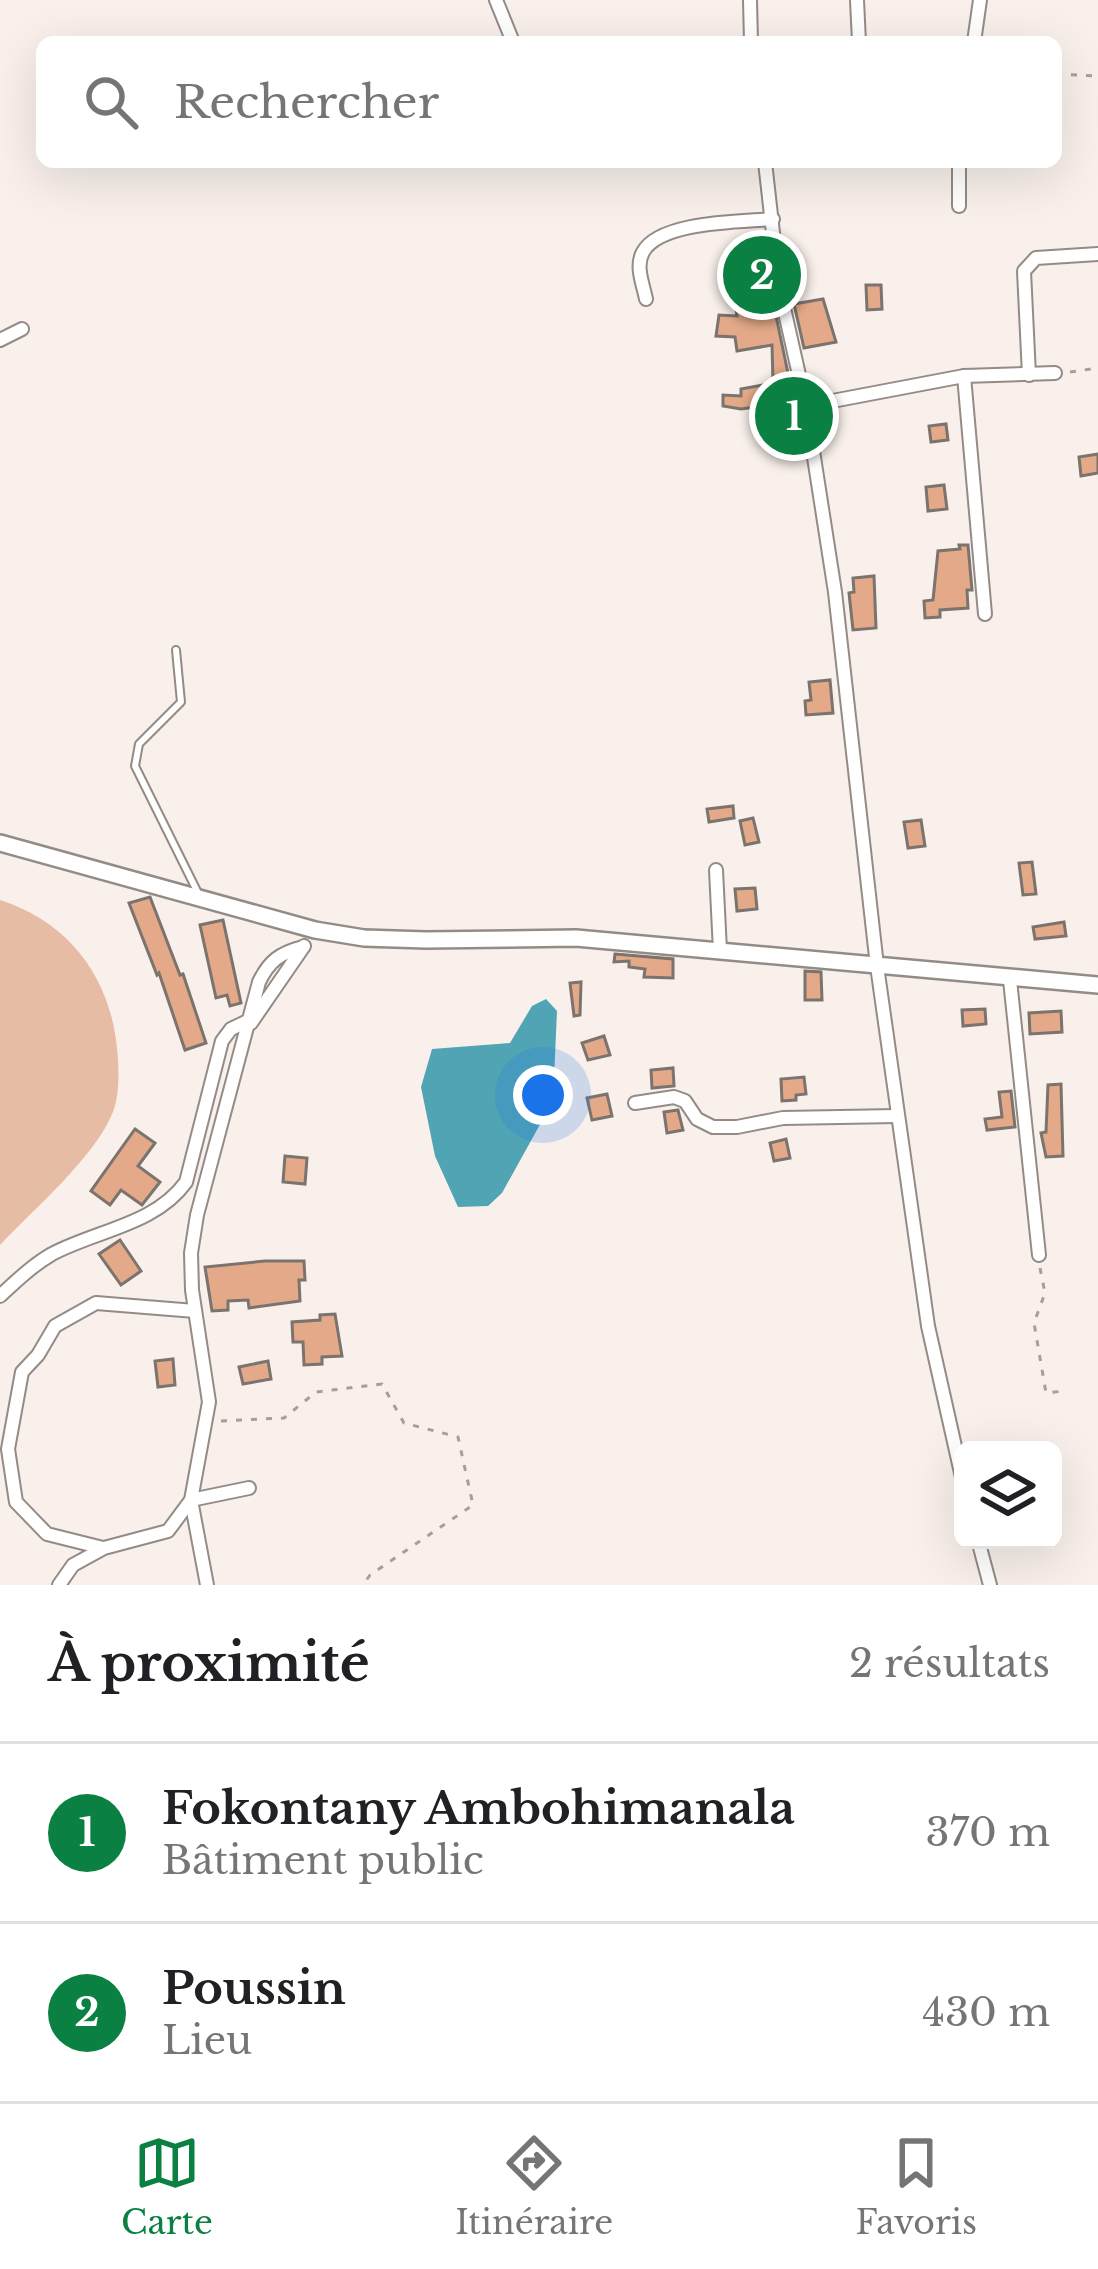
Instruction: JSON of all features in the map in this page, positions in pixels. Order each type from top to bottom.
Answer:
[{"type":"street","points":[[496,0],[511,36]]},
{"type":"street","points":[[750,0],[751,36]]},
{"type":"street","points":[[857,0],[859,36]]},
{"type":"street","points":[[975,36],[980,0]]},
{"type":"street","points":[[766,168],[778,286],[806,406],[836,592],[877,966],[928,1326],[954,1442]]},
{"type":"street","points":[[959,168],[959,206]]},
{"type":"street","points":[[646,299],[638,267],[643,252],[661,234],[773,219]]},
{"type":"street","points":[[1029,375],[1024,271],[1036,258],[1098,254]]},
{"type":"street","points":[[0,340],[22,329]]},
{"type":"street","points":[[806,406],[964,376],[1055,374]]},
{"type":"street","points":[[964,376],[985,614]]},
{"type":"street","points":[[0,843],[315,930],[364,938],[576,938],[1098,985]]},
{"type":"street","points":[[716,870],[720,951]]},
{"type":"street","points":[[207,1585],[191,1501],[209,1402],[190,1252],[248,1025],[315,930]]},
{"type":"street","points":[[1010,980],[1039,1255]]},
{"type":"street","points":[[0,1296],[52,1254],[173,1199],[186,1182],[222,1041],[230,1029],[248,1025]]},
{"type":"street","points":[[635,1103],[674,1097],[686,1101],[697,1119],[713,1126],[737,1127],[783,1118],[897,1116]]},
{"type":"street","points":[[104,1549],[47,1534],[16,1502],[8,1449],[22,1372],[56,1325],[96,1303],[195,1311]]},
{"type":"street","points":[[58,1585],[73,1565],[104,1549],[169,1531],[191,1501],[249,1488]]},
{"type":"street","points":[[980,1549],[990,1585]]},
{"type":"lane","points":[[176,650],[181,702],[139,745],[135,766],[201,899]]},
{"type":"path","points":[[1062,74],[1098,76]]},
{"type":"path","points":[[1055,374],[1098,368]]},
{"type":"path","points":[[1039,1255],[1045,1293],[1034,1323],[1046,1393],[1064,1391]]},
{"type":"path","points":[[206,1421],[284,1418],[316,1392],[382,1384],[404,1423],[458,1437],[473,1505],[370,1575],[363,1585]]},
{"type":"shaded area","points":[[0,900],[46,922],[82,956],[113,1022],[118,1072],[113,1112],[93,1147],[0,1245]]},
{"type":"water","points":[[546,999],[557,1011],[553,1101],[502,1193],[488,1206],[458,1207],[435,1156],[421,1087],[432,1049],[510,1043],[532,1006]]},
{"type":"building","points":[[766,268],[794,402],[741,409],[723,406],[723,395],[741,396],[741,389],[773,383],[772,345],[737,351],[735,337],[716,336],[719,315],[737,316],[734,297],[752,294],[750,269]]},
{"type":"building","points":[[866,285],[881,285],[882,309],[867,310]]},
{"type":"building","points":[[823,299],[836,342],[804,348],[794,304]]},
{"type":"building","points":[[946,424],[948,440],[931,442],[929,426]]},
{"type":"building","points":[[1098,454],[1098,473],[1081,476],[1079,457]]},
{"type":"building","points":[[944,485],[947,509],[928,511],[926,487]]},
{"type":"building","points":[[959,545],[968,545],[972,590],[967,590],[968,608],[940,610],[940,617],[925,618],[924,601],[933,600],[938,551],[960,549]]},
{"type":"building","points":[[874,576],[876,628],[853,630],[849,593],[854,592],[853,578]]},
{"type":"building","points":[[830,680],[833,713],[806,715],[805,701],[811,700],[809,682]]},
{"type":"building","points":[[733,806],[734,818],[709,822],[707,809]]},
{"type":"building","points":[[753,818],[759,842],[745,845],[740,821]]},
{"type":"building","points":[[921,820],[925,846],[908,848],[904,822]]},
{"type":"building","points":[[1032,862],[1036,894],[1023,895],[1019,863]]},
{"type":"building","points":[[755,888],[757,909],[737,911],[735,889]]},
{"type":"building","points":[[150,897],[206,1043],[185,1050],[129,903]]},
{"type":"building","points":[[223,920],[241,1003],[230,1006],[227,995],[216,998],[200,925]]},
{"type":"building","points":[[1064,922],[1066,936],[1035,939],[1033,927]]},
{"type":"building","points":[[615,954],[673,959],[673,978],[644,977],[645,969],[629,967],[629,961],[614,962]]},
{"type":"building","points":[[805,971],[821,972],[822,1000],[805,1000]]},
{"type":"building","points":[[581,982],[580,1015],[574,1016],[570,983]]},
{"type":"building","points":[[985,1009],[986,1024],[963,1026],[962,1010]]},
{"type":"building","points":[[1061,1011],[1062,1032],[1030,1034],[1029,1013]]},
{"type":"building","points":[[604,1036],[610,1055],[588,1060],[582,1043]]},
{"type":"building","points":[[673,1068],[674,1086],[652,1088],[651,1070]]},
{"type":"building","points":[[804,1077],[806,1094],[782,1101],[781,1079]]},
{"type":"building","points":[[1061,1084],[1063,1156],[1046,1157],[1041,1133],[1046,1132],[1048,1085]]},
{"type":"building","points":[[1011,1091],[1015,1127],[987,1130],[985,1119],[1002,1117],[999,1092]]},
{"type":"building","points":[[607,1094],[612,1116],[592,1120],[587,1098]]},
{"type":"building","points":[[678,1110],[683,1130],[667,1133],[664,1112]]},
{"type":"building","points":[[135,1129],[155,1143],[138,1166],[160,1182],[142,1205],[121,1190],[110,1205],[91,1191]]},
{"type":"building","points":[[786,1139],[790,1158],[774,1161],[770,1143]]},
{"type":"building","points":[[285,1156],[307,1158],[305,1184],[283,1182]]},
{"type":"building","points":[[120,1240],[141,1271],[121,1285],[99,1254]]},
{"type":"building","points":[[304,1261],[300,1301],[249,1308],[248,1300],[228,1301],[228,1310],[212,1311],[205,1267]]},
{"type":"building","points":[[335,1314],[342,1356],[322,1357],[322,1364],[304,1365],[303,1342],[293,1342],[292,1322]]},
{"type":"building","points":[[173,1359],[175,1385],[158,1387],[155,1361]]},
{"type":"building","points":[[268,1361],[271,1379],[243,1384],[239,1367]]},
{"type":"place","name":"Poussin","points":[[762,275]]},
{"type":"place","name":"Fokontany Ambohimanala","points":[[794,416]]}]
